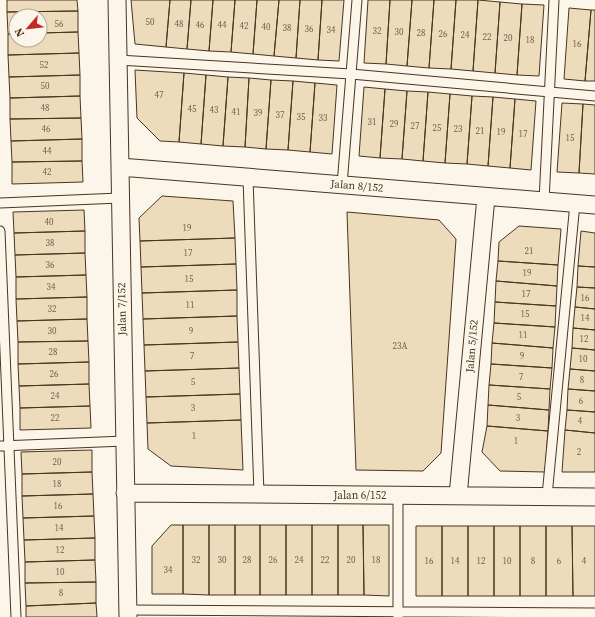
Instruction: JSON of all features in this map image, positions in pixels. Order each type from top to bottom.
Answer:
[{"type":"street","name":"Jalan 7/152","points":[[117,0],[128,614]]},
{"type":"street","name":"Jalan 8/152","points":[[120,167],[595,205]]},
{"type":"street","name":"Jalan 5/152","points":[[458,496],[486,196]]},
{"type":"street","name":"Jalan 6/152","points":[[125,493],[595,496]]},
{"type":"lane","points":[[342,185],[357,0]]},
{"type":"lane","points":[[544,201],[554,0]]},
{"type":"lane","points":[[118,60],[351,74],[595,96]]},
{"type":"lane","points":[[248,178],[259,494]]},
{"type":"lane","points":[[0,203],[120,198]]},
{"type":"lane","points":[[547,496],[575,204]]},
{"type":"lane","points":[[0,232],[4,445],[16,617]]},
{"type":"lane","points":[[4,445],[125,441]]},
{"type":"lane","points":[[398,495],[398,615]]},
{"type":"lane","points":[[128,614],[398,615],[595,613]]},
{"type":"building","points":[[7,0],[77,0],[78,11],[48,11],[48,8],[8,8],[7,12]]},
{"type":"building","points":[[131,0],[170,0],[166,47],[135,44]]},
{"type":"building","points":[[170,0],[191,0],[187,49],[166,47]]},
{"type":"building","points":[[191,0],[213,0],[209,51],[187,49]]},
{"type":"building","points":[[213,0],[235,0],[231,52],[209,51]]},
{"type":"building","points":[[235,0],[257,0],[253,54],[231,52]]},
{"type":"building","points":[[257,0],[279,0],[274,56],[253,54]]},
{"type":"building","points":[[279,0],[300,0],[296,58],[274,56]]},
{"type":"building","points":[[300,0],[322,0],[318,60],[296,58]]},
{"type":"building","points":[[322,0],[344,0],[339,61],[318,60]]},
{"type":"building","points":[[368,0],[390,0],[386,64],[364,63]]},
{"type":"building","points":[[390,0],[412,0],[407,66],[386,64]]},
{"type":"building","points":[[412,0],[434,0],[429,68],[407,66]]},
{"type":"building","points":[[434,0],[456,0],[451,69],[429,68]]},
{"type":"building","points":[[456,0],[478,0],[473,71],[451,69]]},
{"type":"building","points":[[478,0],[500,2],[495,73],[473,71]]},
{"type":"building","points":[[500,2],[522,4],[517,75],[495,73]]},
{"type":"building","points":[[522,4],[544,5],[539,76],[517,75]]},
{"type":"building","points":[[569,8],[591,10],[585,81],[564,79]]},
{"type":"building","points":[[591,10],[595,10],[595,81],[585,81]]},
{"type":"building","points":[[48,11],[78,11],[78,32],[48,33]]},
{"type":"building","points":[[7,12],[8,12],[8,34]]},
{"type":"building","points":[[78,32],[79,53],[8,55],[8,48],[48,48],[48,33]]},
{"type":"building","points":[[79,53],[80,75],[9,77],[8,55]]},
{"type":"building","points":[[135,70],[184,73],[179,142],[160,141],[137,118]]},
{"type":"building","points":[[184,73],[206,75],[201,144],[179,142]]},
{"type":"building","points":[[80,75],[80,96],[10,98],[9,77]]},
{"type":"building","points":[[206,75],[228,77],[223,146],[201,144]]},
{"type":"building","points":[[228,77],[249,78],[245,147],[223,146]]},
{"type":"building","points":[[249,78],[271,80],[266,149],[245,147]]},
{"type":"building","points":[[271,80],[293,81],[288,150],[266,149]]},
{"type":"building","points":[[293,81],[315,83],[310,152],[288,150]]},
{"type":"building","points":[[315,83],[337,85],[332,154],[310,152]]},
{"type":"building","points":[[364,87],[385,89],[380,158],[359,156]]},
{"type":"building","points":[[385,89],[407,91],[402,159],[380,158]]},
{"type":"building","points":[[407,91],[428,92],[423,161],[402,159]]},
{"type":"building","points":[[428,92],[450,94],[445,163],[423,161]]},
{"type":"building","points":[[450,94],[472,96],[467,164],[445,163]]},
{"type":"building","points":[[80,96],[81,118],[10,119],[10,98]]},
{"type":"building","points":[[472,96],[493,97],[488,166],[467,164]]},
{"type":"building","points":[[493,97],[515,99],[510,168],[488,166]]},
{"type":"building","points":[[515,99],[536,101],[531,170],[510,168]]},
{"type":"building","points":[[562,103],[583,104],[579,173],[557,172]]},
{"type":"building","points":[[583,104],[595,105],[595,174],[579,173]]},
{"type":"building","points":[[81,118],[82,139],[11,141],[10,119]]},
{"type":"building","points":[[82,139],[82,161],[12,162],[11,141]]},
{"type":"building","points":[[82,161],[83,182],[12,184],[12,162]]},
{"type":"building","points":[[162,196],[233,201],[235,238],[140,241],[139,218]]},
{"type":"building","points":[[84,210],[85,231],[14,233],[13,212]]},
{"type":"building","points":[[347,212],[439,220],[456,239],[441,453],[423,471],[356,470]]},
{"type":"building","points":[[519,226],[561,229],[558,265],[498,261],[499,242]]},
{"type":"building","points":[[85,231],[85,253],[15,255],[14,233]]},
{"type":"building","points":[[581,231],[595,233],[595,267],[578,266]]},
{"type":"building","points":[[235,238],[236,264],[141,267],[140,241]]},
{"type":"building","points":[[85,253],[86,275],[16,277],[15,255]]},
{"type":"building","points":[[498,261],[558,265],[557,286],[496,281]]},
{"type":"building","points":[[236,264],[237,290],[142,293],[141,267]]},
{"type":"building","points":[[578,266],[595,267],[595,288],[577,287]]},
{"type":"building","points":[[86,275],[87,297],[16,299],[16,277]]},
{"type":"building","points":[[496,281],[557,286],[556,306],[495,302]]},
{"type":"building","points":[[577,287],[595,288],[595,309],[575,307]]},
{"type":"building","points":[[237,290],[237,316],[143,319],[142,293]]},
{"type":"building","points":[[87,297],[87,319],[17,321],[16,299]]},
{"type":"building","points":[[495,302],[556,306],[555,327],[494,323]]},
{"type":"building","points":[[575,307],[595,309],[595,330],[573,328]]},
{"type":"building","points":[[237,316],[238,342],[144,345],[143,319]]},
{"type":"building","points":[[87,319],[88,341],[18,342],[17,321]]},
{"type":"building","points":[[494,323],[555,327],[553,348],[492,343]]},
{"type":"building","points":[[573,328],[595,330],[595,350],[572,348]]},
{"type":"building","points":[[88,341],[89,362],[18,364],[18,342]]},
{"type":"building","points":[[238,342],[239,368],[145,371],[144,345]]},
{"type":"building","points":[[492,343],[553,348],[552,368],[491,364]]},
{"type":"building","points":[[572,348],[595,350],[595,371],[570,369]]},
{"type":"building","points":[[89,362],[89,384],[19,386],[18,364]]},
{"type":"building","points":[[491,364],[552,368],[550,389],[489,385]]},
{"type":"building","points":[[239,368],[240,394],[146,397],[145,371]]},
{"type":"building","points":[[570,369],[595,371],[595,391],[568,389]]},
{"type":"building","points":[[89,384],[90,406],[20,408],[19,386]]},
{"type":"building","points":[[489,385],[550,389],[549,410],[488,405]]},
{"type":"building","points":[[568,389],[595,391],[595,412],[567,410]]},
{"type":"building","points":[[240,394],[241,420],[147,423],[146,397]]},
{"type":"building","points":[[488,405],[549,410],[548,431],[487,426]]},
{"type":"building","points":[[90,406],[91,428],[20,430],[20,408]]},
{"type":"building","points":[[567,410],[595,412],[595,433],[565,430]]},
{"type":"building","points":[[241,420],[243,470],[171,466],[148,449],[147,423]]},
{"type":"building","points":[[487,426],[548,431],[545,472],[500,471],[482,452]]},
{"type":"building","points":[[565,430],[595,433],[595,472],[562,472]]},
{"type":"building","points":[[92,450],[92,472],[22,474],[21,452]]},
{"type":"building","points":[[92,472],[93,494],[22,496],[22,474]]},
{"type":"building","points":[[93,494],[94,516],[23,518],[22,496]]},
{"type":"building","points":[[94,516],[95,538],[24,540],[23,518]]},
{"type":"building","points":[[171,525],[183,525],[183,594],[152,594],[152,546]]},
{"type":"building","points":[[183,525],[209,525],[209,595],[183,594]]},
{"type":"building","points":[[209,525],[235,525],[235,595],[209,595]]},
{"type":"building","points":[[235,525],[260,525],[260,595],[235,595]]},
{"type":"building","points":[[260,525],[286,525],[286,595],[260,595]]},
{"type":"building","points":[[286,525],[312,525],[312,595],[286,595]]},
{"type":"building","points":[[312,525],[338,525],[338,595],[312,595]]},
{"type":"building","points":[[338,525],[363,525],[364,595],[338,595]]},
{"type":"building","points":[[363,525],[389,525],[389,596],[364,595]]},
{"type":"building","points":[[416,526],[442,526],[442,596],[416,596]]},
{"type":"building","points":[[442,526],[468,526],[468,596],[442,596]]},
{"type":"building","points":[[468,526],[494,526],[494,596],[468,596]]},
{"type":"building","points":[[494,526],[520,526],[520,596],[494,596]]},
{"type":"building","points":[[520,526],[546,526],[546,596],[520,596]]},
{"type":"building","points":[[546,526],[572,526],[573,596],[546,596]]},
{"type":"building","points":[[572,526],[595,526],[595,596],[573,596]]},
{"type":"building","points":[[95,538],[95,560],[25,562],[24,540]]},
{"type":"building","points":[[95,560],[96,582],[25,583],[25,562]]},
{"type":"building","points":[[96,582],[96,603],[26,606],[25,583]]},
{"type":"building","points":[[96,603],[97,617],[26,617],[26,606]]}]
